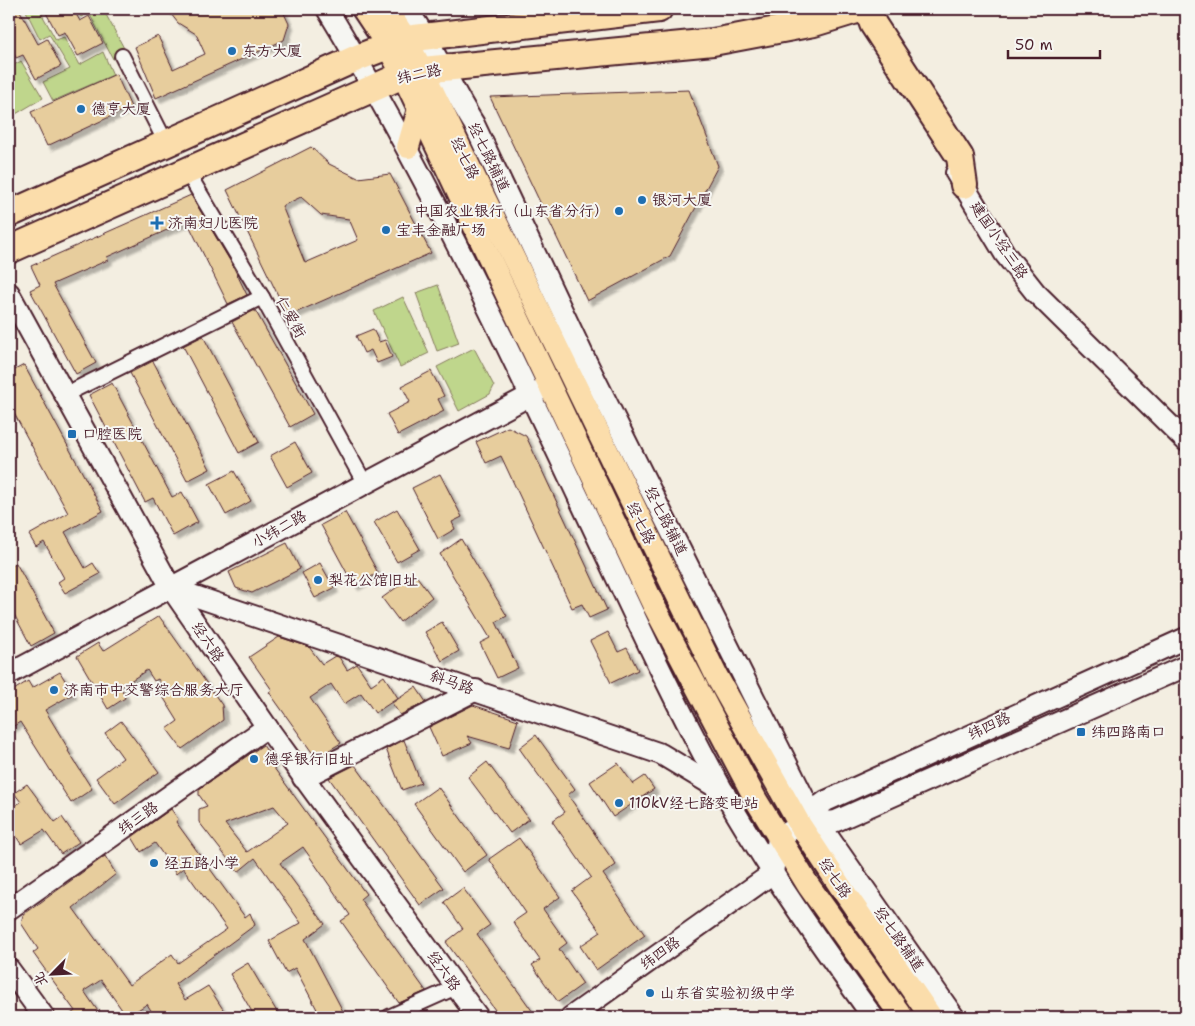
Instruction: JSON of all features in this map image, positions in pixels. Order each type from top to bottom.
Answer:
[{"type":"highway","points":[[9,214],[357,58],[406,40],[659,9]]},
{"type":"highway","points":[[858,10],[870,15],[873,24],[943,142],[960,157],[964,185]]},
{"type":"highway","name":"纬二路","points":[[9,250],[373,88],[422,71],[713,42],[814,23],[858,10]]},
{"type":"main road","name":"经七路","points":[[363,9],[406,40]]},
{"type":"main road","name":"经七路","points":[[386,9],[406,40],[422,71],[558,346],[717,677],[810,820],[842,889],[931,1017]]},
{"type":"main road","name":"经七路","points":[[422,71],[419,109],[654,606],[778,838],[808,885],[902,1017]]},
{"type":"main road","points":[[408,147],[419,109]]},
{"type":"main road","points":[[558,346],[584,357]]},
{"type":"street","points":[[328,9],[408,147],[531,396],[662,674],[724,792],[773,873],[826,953],[873,1017]]},
{"type":"street","points":[[406,40],[407,9]]},
{"type":"street","points":[[122,56],[166,143]]},
{"type":"street","name":"经七路辅道","points":[[422,71],[452,90],[474,124],[584,357],[810,820],[954,1017]]},
{"type":"street","name":"仁爱街","points":[[186,170],[262,297],[364,482]]},
{"type":"street","name":"建国小经三路","points":[[964,185],[1005,254],[1035,292],[1186,441]]},
{"type":"street","name":"经六路","points":[[9,293],[171,588],[267,727],[478,1017]]},
{"type":"street","points":[[66,394],[262,297]]},
{"type":"street","name":"小纬二路","points":[[9,674],[364,482],[531,396],[550,384]]},
{"type":"street","name":"斜马路","points":[[171,588],[661,754],[724,792]]},
{"type":"street","name":"纬四路","points":[[778,838],[810,820],[835,797],[1186,638]]},
{"type":"street","name":"纬四路","points":[[810,820],[836,821],[1186,666]]},
{"type":"street","points":[[304,778],[476,690]]},
{"type":"street","name":"纬三路","points":[[9,909],[267,727]]},
{"type":"street","points":[[773,873],[778,838]]},
{"type":"street","name":"纬四路","points":[[571,1017],[773,873]]},
{"type":"street","points":[[9,969],[44,1017]]},
{"type":"street","points":[[389,1017],[456,987]]},
{"type":"green space","points":[[25,9],[39,9],[56,40],[64,37],[79,65],[103,52],[113,75],[53,101],[43,82],[70,69],[49,34],[40,39]]},
{"type":"green space","points":[[77,9],[103,9],[126,52],[113,59],[89,13],[81,17]]},
{"type":"green space","points":[[9,56],[14,65],[21,61],[43,98],[9,118]]},
{"type":"green space","points":[[438,285],[459,343],[437,351],[416,293]]},
{"type":"green space","points":[[403,297],[429,353],[400,367],[374,311]]},
{"type":"green space","points":[[474,348],[494,386],[490,394],[459,411],[437,367]]},
{"type":"building","points":[[9,9],[19,9],[38,44],[47,39],[61,66],[36,79],[23,55],[16,58],[9,44]]},
{"type":"building","points":[[44,9],[73,9],[80,21],[89,16],[103,43],[78,56],[65,32],[58,35]]},
{"type":"building","name":"东方大厦","points":[[167,9],[282,9],[289,24],[284,40],[156,98],[135,47],[158,36],[173,69],[205,54],[196,34],[178,23]]},
{"type":"building","name":"德亨大厦","points":[[116,74],[131,107],[47,146],[31,112]]},
{"type":"building","name":"中国农业银行（山东省分行）","points":[[689,90],[718,166],[670,256],[587,301],[490,97]]},
{"type":"building","name":"宝丰金融广场","points":[[311,147],[329,164],[358,178],[390,174],[431,253],[288,316],[227,190]],"holes":[[[301,197],[321,215],[349,219],[358,240],[305,263],[282,206]]]},
{"type":"building","points":[[191,195],[232,264],[247,295],[228,304],[187,221],[107,257],[108,260],[53,284],[96,363],[76,374],[30,290],[40,285],[31,266]]},
{"type":"building","points":[[255,310],[313,414],[290,427],[232,322]]},
{"type":"building","points":[[373,329],[379,342],[385,340],[392,357],[377,363],[371,350],[364,353],[356,336]]},
{"type":"building","points":[[203,336],[259,442],[239,453],[183,346]]},
{"type":"building","points":[[153,361],[210,469],[187,481],[130,373]]},
{"type":"building","points":[[24,365],[103,511],[65,532],[85,568],[93,563],[100,574],[65,593],[58,582],[64,578],[44,542],[36,547],[29,535],[68,513],[9,404],[9,373]]},
{"type":"building","points":[[431,371],[444,396],[438,399],[444,411],[398,435],[387,414],[410,402],[402,386]]},
{"type":"building","points":[[112,383],[172,497],[182,492],[198,522],[173,536],[153,498],[145,502],[89,395]]},
{"type":"building","points":[[508,427],[526,436],[607,610],[589,618],[582,604],[572,608],[501,456],[486,463],[476,442]]},
{"type":"building","points":[[295,442],[312,473],[287,487],[270,456]]},
{"type":"building","points":[[234,471],[251,501],[226,515],[209,484]]},
{"type":"building","points":[[440,474],[462,517],[452,522],[455,529],[438,539],[412,488]]},
{"type":"building","points":[[397,509],[420,549],[397,562],[374,522]]},
{"type":"building","points":[[345,512],[378,573],[354,586],[321,525]]},
{"type":"building","points":[[461,539],[507,616],[496,622],[518,668],[497,678],[480,643],[490,638],[440,554]]},
{"type":"building","points":[[287,543],[300,569],[252,593],[236,588],[229,572]]},
{"type":"building","points":[[16,563],[54,633],[31,646],[9,605],[9,567]]},
{"type":"building","name":"梨花公馆旧址","points":[[320,563],[334,588],[315,598],[302,573]]},
{"type":"building","points":[[415,574],[432,597],[400,622],[382,598]]},
{"type":"building","points":[[159,616],[222,705],[223,720],[182,749],[167,729],[178,721],[160,692],[164,689],[158,679],[154,681],[147,670],[121,687],[125,698],[108,709],[77,656],[98,643],[103,651]]},
{"type":"building","points":[[442,622],[459,651],[442,661],[425,632]]},
{"type":"building","points":[[608,632],[618,652],[627,648],[638,670],[611,683],[590,641]]},
{"type":"building","points":[[279,637],[309,647],[322,664],[335,656],[339,657],[347,670],[357,664],[371,685],[384,676],[398,698],[375,713],[361,693],[344,704],[331,684],[310,698],[341,743],[316,758],[269,692],[272,690],[249,657]]},
{"type":"building","points":[[60,672],[73,694],[45,710],[92,789],[71,803],[20,722],[9,729],[9,693],[28,681],[32,688]]},
{"type":"building","points":[[416,687],[426,702],[400,715],[392,703]]},
{"type":"building","points":[[473,705],[518,720],[509,748],[467,736],[472,743],[442,756],[429,727]]},
{"type":"building","points":[[121,721],[159,772],[115,804],[96,778],[123,758],[105,733]]},
{"type":"building","points":[[536,735],[575,789],[568,795],[616,865],[603,874],[645,935],[596,970],[580,946],[601,932],[572,891],[591,877],[552,821],[565,812],[519,748]]},
{"type":"building","points":[[404,740],[421,783],[402,790],[386,749]]},
{"type":"building","points":[[263,745],[274,762],[271,764],[366,894],[360,899],[426,991],[399,1003],[341,921],[350,915],[303,847],[280,863],[325,924],[305,939],[346,1017],[321,1017],[295,968],[286,973],[269,941],[301,923],[255,858],[238,872],[199,822],[199,809],[207,806],[199,795],[199,789]],"holes":[[[274,806],[288,823],[247,852],[225,824]]]},
{"type":"building","points":[[487,762],[529,819],[510,833],[468,777]]},
{"type":"building","name":"110kV经七路变电站","points":[[618,763],[633,784],[645,776],[654,789],[613,817],[590,782]]},
{"type":"building","points":[[355,765],[444,888],[420,905],[329,778]]},
{"type":"building","points":[[27,784],[55,822],[62,817],[79,842],[61,854],[44,830],[21,844],[9,825],[9,809],[21,802],[14,793]]},
{"type":"building","points":[[438,787],[487,855],[463,872],[414,804]]},
{"type":"building","points":[[171,809],[178,819],[176,822],[245,917],[250,913],[255,925],[175,984],[185,1000],[208,986],[228,1017],[155,1017],[147,1004],[127,1017],[101,980],[84,991],[102,1017],[67,1017],[75,1011],[33,953],[38,949],[21,923],[23,915],[105,856],[116,874],[73,908],[129,985],[172,954],[178,963],[227,929],[183,868],[176,874],[155,843],[141,852],[132,837]]},
{"type":"building","points":[[519,838],[560,897],[543,909],[567,943],[559,949],[583,984],[558,1002],[532,965],[540,960],[513,922],[526,913],[489,859]]},
{"type":"building","points":[[463,888],[490,925],[477,934],[533,1012],[526,1017],[500,1017],[446,942],[463,929],[444,902]]},
{"type":"building","points":[[248,963],[280,1017],[255,1017],[230,974]]},
{"type":"place","name":"东方大厦","points":[[232,51]]},
{"type":"place","name":"德亨大厦","points":[[81,109]]},
{"type":"place","name":"银河大厦","points":[[642,200]]},
{"type":"place","name":"中国农业银行（山东省分行）","points":[[619,211]]},
{"type":"place","name":"济南妇儿医院","points":[[157,223]]},
{"type":"place","name":"宝丰金融广场","points":[[386,230]]},
{"type":"place","name":"口腔医院","points":[[72,434]]},
{"type":"place","name":"梨花公馆旧址","points":[[318,580]]},
{"type":"place","name":"济南市中交警综合服务大厅","points":[[54,690]]},
{"type":"place","name":"纬四路南口","points":[[1081,732]]},
{"type":"place","name":"德孚银行旧址","points":[[254,759]]},
{"type":"place","name":"110kV经七路变电站","points":[[619,803]]},
{"type":"place","name":"经五路小学","points":[[154,863]]},
{"type":"place","name":"山东省实验初级中学","points":[[650,993]]}]
